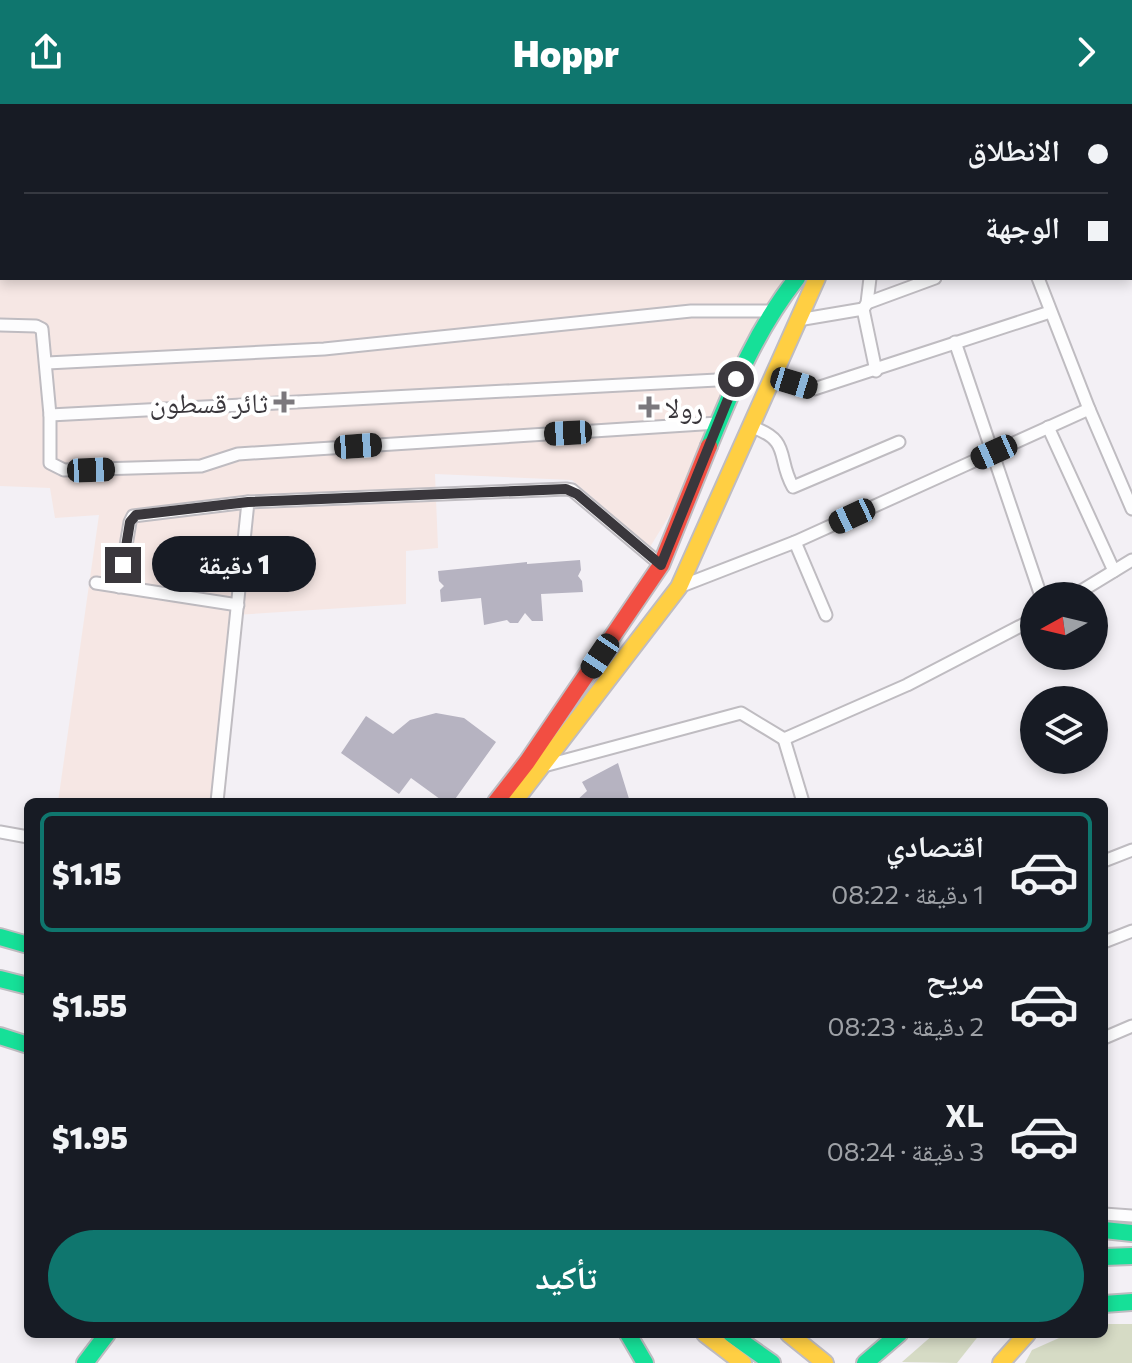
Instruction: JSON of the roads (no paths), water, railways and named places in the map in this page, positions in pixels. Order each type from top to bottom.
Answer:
[{"type":"main road","points":[[499,798],[661,565],[736,379],[771,311],[795,280]]},
{"type":"main road","points":[[517,798],[679,587],[816,280]]},
{"type":"main road","points":[[680,521],[702,535]]},
{"type":"main road","points":[[0,981],[24,986]]},
{"type":"main road","points":[[0,1036],[24,1044]]},
{"type":"main road","points":[[1108,1230],[1132,1233]]},
{"type":"main road","points":[[1108,1257],[1132,1256]]},
{"type":"main road","points":[[1108,1304],[1132,1302]]},
{"type":"main road","points":[[85,1363],[104,1338]]},
{"type":"main road","points":[[630,1338],[645,1363]]},
{"type":"main road","points":[[710,1338],[743,1363]]},
{"type":"main road","points":[[737,1338],[772,1363]]},
{"type":"main road","points":[[794,1338],[825,1363]]},
{"type":"main road","points":[[865,1363],[894,1338]]},
{"type":"main road","points":[[1001,1363],[1023,1338]]},
{"type":"street","points":[[870,280],[865,306],[876,371]]},
{"type":"street","points":[[798,320],[865,306],[930,280]]},
{"type":"street","points":[[1039,280],[1132,509]]},
{"type":"street","points":[[47,363],[324,349],[691,311],[771,311]]},
{"type":"street","points":[[774,377],[814,389],[1050,312]]},
{"type":"street","points":[[0,325],[40,327],[47,363],[50,463],[64,470],[201,466],[238,454],[718,423]]},
{"type":"street","points":[[955,342],[1036,582]]},
{"type":"street","points":[[50,415],[736,379]]},
{"type":"street","points":[[679,587],[795,542],[1089,409]]},
{"type":"street","points":[[752,427],[769,433],[779,444],[793,487],[899,442]]},
{"type":"street","points":[[1048,427],[1114,571]]},
{"type":"street","points":[[119,587],[133,516],[248,502],[566,489],[577,494],[661,565]]},
{"type":"street","points":[[217,798],[248,502]]},
{"type":"street","points":[[795,542],[826,615]]},
{"type":"street","points":[[1096,582],[1132,560]]},
{"type":"street","points":[[96,583],[238,605]]},
{"type":"street","points":[[784,739],[907,685],[1020,626]]},
{"type":"street","points":[[540,767],[741,713],[784,739],[802,798]]},
{"type":"street","points":[[0,832],[24,836]]},
{"type":"street","points":[[1108,859],[1132,850]]},
{"type":"street","points":[[1108,940],[1132,931]]},
{"type":"street","points":[[1108,1036],[1132,1026]]},
{"type":"street","points":[[1108,1214],[1132,1216]]},
{"type":"place","name":"ثائر قسطون","points":[[284,402]]},
{"type":"place","name":"رولا","points":[[649,407]]}]
